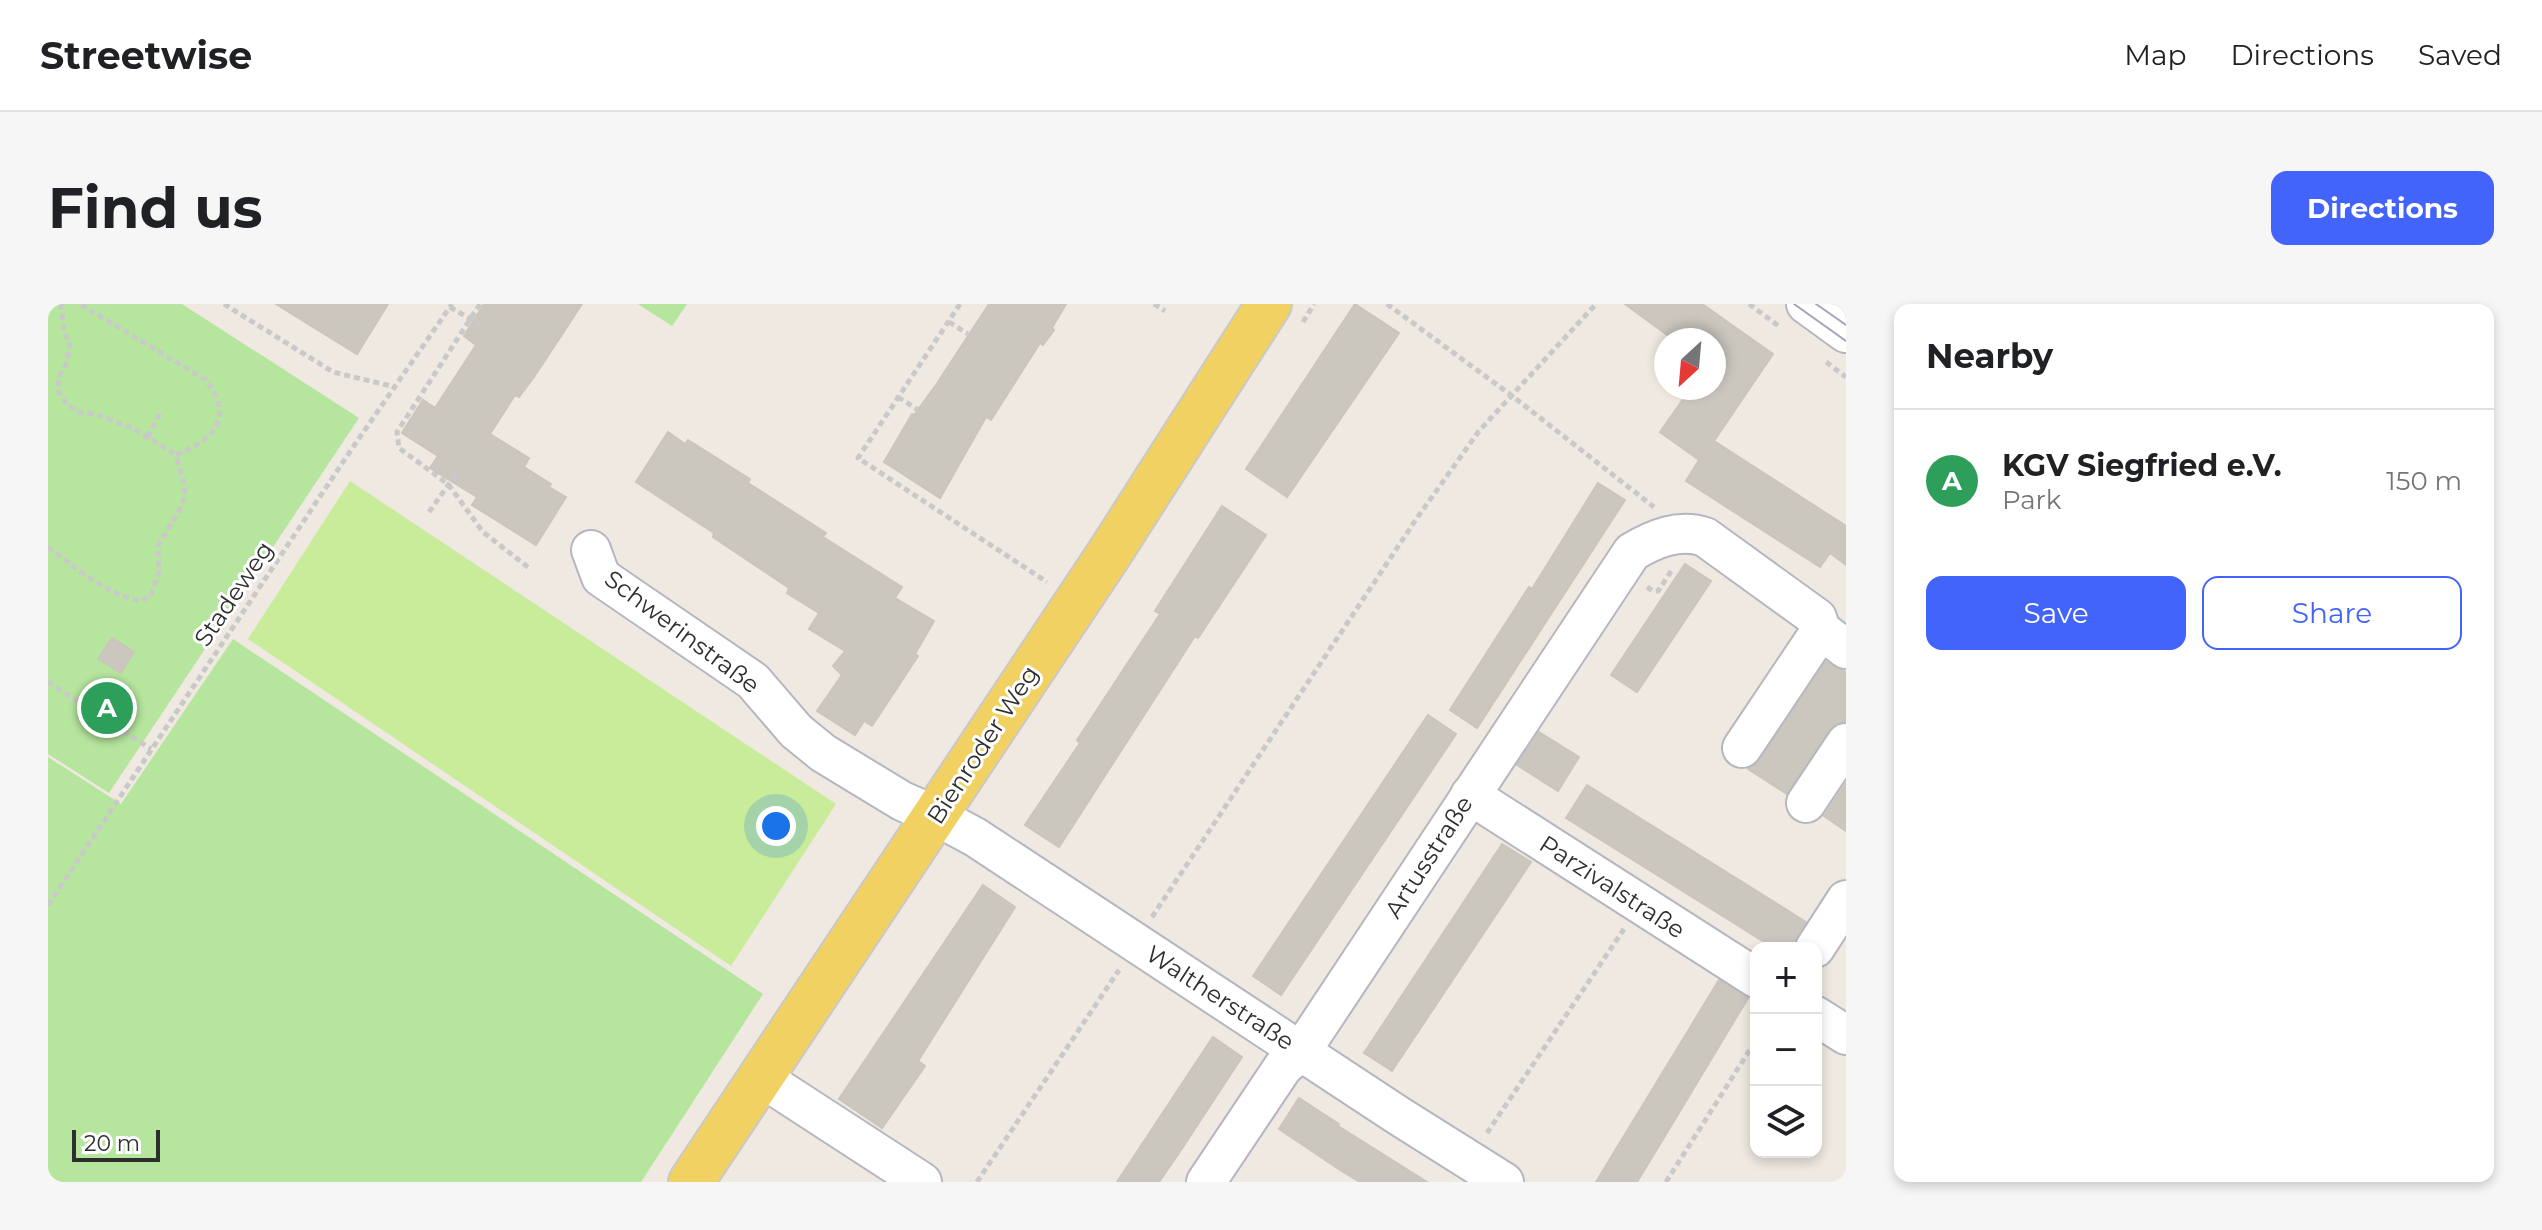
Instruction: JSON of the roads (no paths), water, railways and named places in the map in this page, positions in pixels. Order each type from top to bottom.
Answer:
[{"type":"main road","name":"Bienroder Weg","points":[[691,1182],[1109,554],[1269,304]]},
{"type":"street","points":[[1806,304],[1846,333]]},
{"type":"street","name":"Artusstraße","points":[[1206,1182],[1283,1067],[1302,1050],[1632,552],[1674,535],[1705,537],[1817,618],[1833,639]]},
{"type":"street","name":"Schwerinstraße","points":[[591,550],[601,577],[753,681],[796,731],[823,753],[902,801],[936,816]]},
{"type":"street","points":[[1742,748],[1833,639]]},
{"type":"street","points":[[1806,803],[1846,743]]},
{"type":"street","name":"Parzivalstraße","points":[[1470,795],[1750,974]]},
{"type":"street","name":"Waltherstraße","points":[[936,816],[975,837],[1504,1182]]},
{"type":"street","points":[[1819,942],[1846,900]]},
{"type":"street","points":[[1822,1020],[1846,1035]]},
{"type":"street","points":[[762,1078],[922,1182]]},
{"type":"tram line","points":[[1794,304],[1846,341]]},
{"type":"tram line","points":[[1816,304],[1846,325]]},
{"type":"place","name":"KGV Siegfried e.V.","points":[[107,708]]}]
